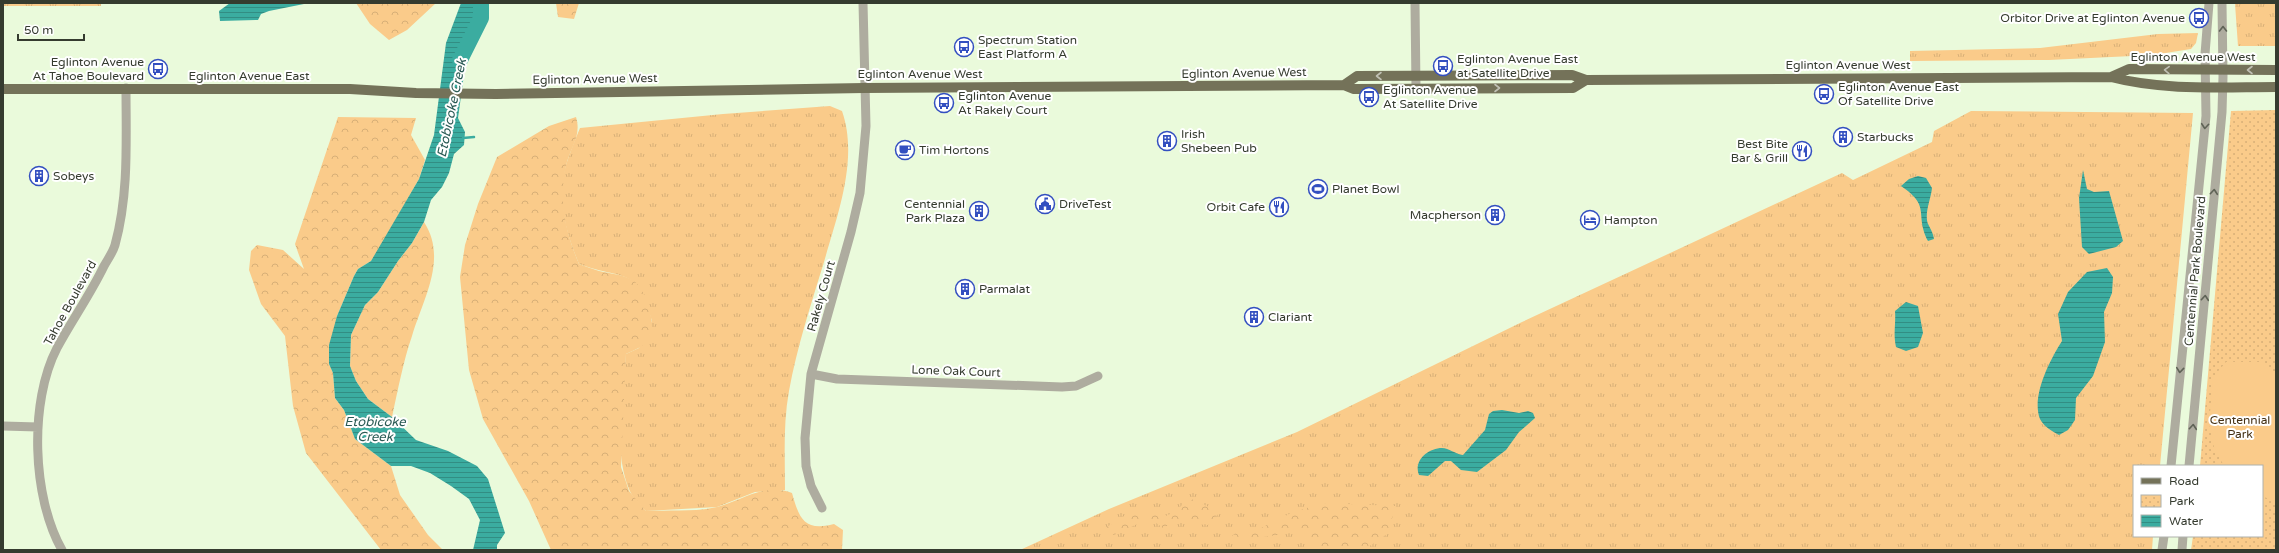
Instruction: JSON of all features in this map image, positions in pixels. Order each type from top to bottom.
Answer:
[{"type":"main road","name":"Eglinton Avenue West","points":[[2111,77],[2129,69],[2206,78],[2223,88],[2276,87]]},
{"type":"main road","name":"Eglinton Avenue West","points":[[1344,85],[1357,76],[1572,75],[1586,80],[2111,77],[2129,82],[2206,78],[2223,74],[2276,70]]},
{"type":"main road","name":"Eglinton Avenue West","points":[[496,94],[864,88],[1344,85],[1354,89],[1573,88],[1586,80]]},
{"type":"main road","name":"Eglinton Avenue East","points":[[3,89],[350,89],[416,93],[496,94]]},
{"type":"street","name":"Rakely Court","points":[[822,508],[811,486],[806,466],[805,438],[811,374],[848,246],[860,193],[866,126],[863,3]]},
{"type":"street","points":[[1415,3],[1416,89]]},
{"type":"street","name":"Centennial Park Boulevard","points":[[2171,465],[2203,145],[2209,3]]},
{"type":"street","name":"Centennial Park Boulevard","points":[[2189,465],[2223,88],[2222,3]]},
{"type":"street","name":"Tahoe Boulevard","points":[[62,550],[57,541],[43,493],[37,448],[38,427],[48,373],[57,348],[86,300],[114,246],[125,184],[126,88]]},
{"type":"street","name":"Lone Oak Court","points":[[811,374],[837,378],[1062,387],[1076,386],[1098,376]]},
{"type":"street","points":[[3,426],[38,427]]},
{"type":"street","points":[[2162,550],[2164,537]]},
{"type":"street","points":[[2182,550],[2183,537]]},
{"type":"green space","points":[[3,3],[101,3],[101,6],[3,6]]},
{"type":"green space","points":[[356,3],[436,3],[407,30],[389,40],[370,24]]},
{"type":"green space","points":[[556,3],[579,3],[574,19],[558,17]]},
{"type":"green space","points":[[2276,3],[2276,46],[2238,46],[2235,4]]},
{"type":"green space","points":[[2198,33],[2196,43],[2191,49],[2153,55],[2049,60],[1910,61],[1910,51],[2040,48],[2158,34]]},
{"type":"green space","points":[[830,106],[842,111],[847,129],[847,168],[840,207],[796,358],[789,391],[785,428],[785,490],[755,492],[717,507],[646,511],[632,495],[624,474],[621,458],[620,423],[626,354],[639,348],[652,321],[641,291],[634,283],[627,278],[579,264],[574,252],[564,215],[562,190],[566,165],[580,128],[723,114]]},
{"type":"green space","name":"Centennial Park","points":[[2276,110],[2276,550],[2191,550],[2193,537],[2263,537],[2263,465],[2200,465],[2231,111]]},
{"type":"green space","points":[[1971,111],[2193,113],[2160,465],[2133,465],[2133,537],[2153,537],[2152,550],[1020,550],[1109,509],[1297,432],[1522,322],[1842,173],[1853,180],[1932,142],[1934,131]]},
{"type":"green space","points":[[338,117],[416,118],[411,135],[425,160],[419,179],[378,251],[371,261],[358,269],[354,276],[337,316],[329,364],[333,373],[335,398],[344,410],[355,439],[391,466],[400,495],[428,535],[443,550],[381,550],[306,453],[293,406],[285,336],[261,304],[249,270],[251,251],[257,245],[283,250],[304,269],[295,244]]},
{"type":"green space","points":[[576,117],[578,130],[577,136],[566,166],[563,191],[563,204],[567,228],[574,252],[579,264],[634,281],[646,299],[651,316],[652,331],[650,337],[646,343],[626,354],[621,467],[629,491],[646,511],[709,509],[763,491],[782,490],[792,493],[797,510],[804,521],[816,526],[834,524],[843,530],[842,550],[551,550],[529,501],[483,419],[469,370],[460,277],[465,245],[478,204],[497,157],[549,126]]},
{"type":"green space","points":[[424,222],[431,236],[434,250],[434,265],[427,293],[406,356],[392,417],[368,399],[356,381],[350,366],[351,335],[365,305],[378,292],[398,261],[412,243]]},
{"type":"green space","points":[[2226,362],[2261,362],[2276,376],[2276,502],[2263,496],[2263,465],[2223,465],[2214,447],[2209,425],[2213,377]]},
{"type":"green space","points":[[1189,498],[1220,512],[1208,525],[1196,524],[1174,518],[1164,529],[1150,518],[1114,535],[1104,529],[1126,515],[1132,513],[1145,512],[1163,517],[1175,512]]},
{"type":"green space","points":[[1322,503],[1396,506],[1387,534],[1364,550],[1316,550],[1316,545],[1305,531],[1250,539],[1232,536],[1238,531],[1255,531],[1291,513]]},
{"type":"water","points":[[230,3],[309,3],[269,11],[261,14],[258,20],[220,21],[219,11]]},
{"type":"water","name":"Etobicoke Creek","points":[[461,3],[477,3],[468,45],[458,118],[465,132],[464,145],[454,154],[449,173],[442,187],[431,200],[424,222],[412,243],[398,261],[378,292],[365,305],[351,335],[350,366],[356,381],[368,399],[392,417],[416,440],[448,451],[477,466],[488,479],[505,533],[497,545],[497,550],[473,550],[480,520],[469,499],[430,473],[411,466],[391,466],[355,439],[344,410],[335,398],[333,373],[329,364],[329,345],[337,316],[354,276],[358,269],[371,261],[419,179],[434,135],[446,43]]},
{"type":"water","points":[[2083,170],[2087,189],[2094,192],[2109,191],[2123,241],[2116,247],[2089,254],[2082,247],[2079,198]]},
{"type":"water","points":[[1918,176],[1926,178],[1932,188],[1927,220],[1934,239],[1928,241],[1922,224],[1919,205],[1910,193],[1901,186],[1909,179]]},
{"type":"water","points":[[2107,268],[2113,277],[2112,293],[2104,312],[2105,342],[2093,376],[2076,398],[2075,420],[2068,430],[2059,435],[2044,424],[2040,419],[2038,410],[2038,400],[2043,378],[2062,341],[2058,314],[2068,292],[2087,272]]},
{"type":"water","points":[[1906,302],[1918,306],[1923,333],[1918,347],[1906,351],[1896,347],[1895,311]]},
{"type":"water","points":[[1502,410],[1519,413],[1528,411],[1533,413],[1535,418],[1519,432],[1506,450],[1477,472],[1461,470],[1451,461],[1445,461],[1428,476],[1419,475],[1418,465],[1423,456],[1432,450],[1442,448],[1463,455],[1485,430],[1489,414],[1493,411]]},
{"type":"waterway","name":"Etobicoke Creek","points":[[460,60],[481,18],[481,3]]},
{"type":"waterway","points":[[463,138],[474,137]]},
{"type":"place","name":"Orbitor Drive at Eglinton Avenue","points":[[2199,18]]},
{"type":"place","name":"Spectrum Station East Platform A","points":[[964,47]]},
{"type":"place","name":"Eglinton Avenue East at Satellite Drive","points":[[1443,66]]},
{"type":"place","name":"Eglinton Avenue At Tahoe Boulevard","points":[[158,69]]},
{"type":"place","name":"Eglinton Avenue East Of Satellite Drive","points":[[1824,94]]},
{"type":"place","name":"Eglinton Avenue At Satellite Drive","points":[[1369,97]]},
{"type":"place","name":"Eglinton Avenue At Rakely Court","points":[[944,103]]},
{"type":"place","name":"Starbucks","points":[[1843,137]]},
{"type":"place","name":"Irish Shebeen Pub","points":[[1167,141]]},
{"type":"place","name":"Tim Hortons","points":[[905,150]]},
{"type":"place","name":"Best Bite Bar & Grill","points":[[1802,151]]},
{"type":"place","name":"Sobeys","points":[[39,176]]},
{"type":"place","name":"Planet Bowl","points":[[1318,189]]},
{"type":"place","name":"DriveTest","points":[[1045,204]]},
{"type":"place","name":"Orbit Cafe","points":[[1279,207]]},
{"type":"place","name":"Centennial Park Plaza","points":[[979,211]]},
{"type":"place","name":"Macpherson","points":[[1495,215]]},
{"type":"place","name":"Hampton","points":[[1590,220]]},
{"type":"place","name":"Parmalat","points":[[965,289]]},
{"type":"place","name":"Clariant","points":[[1254,317]]}]
